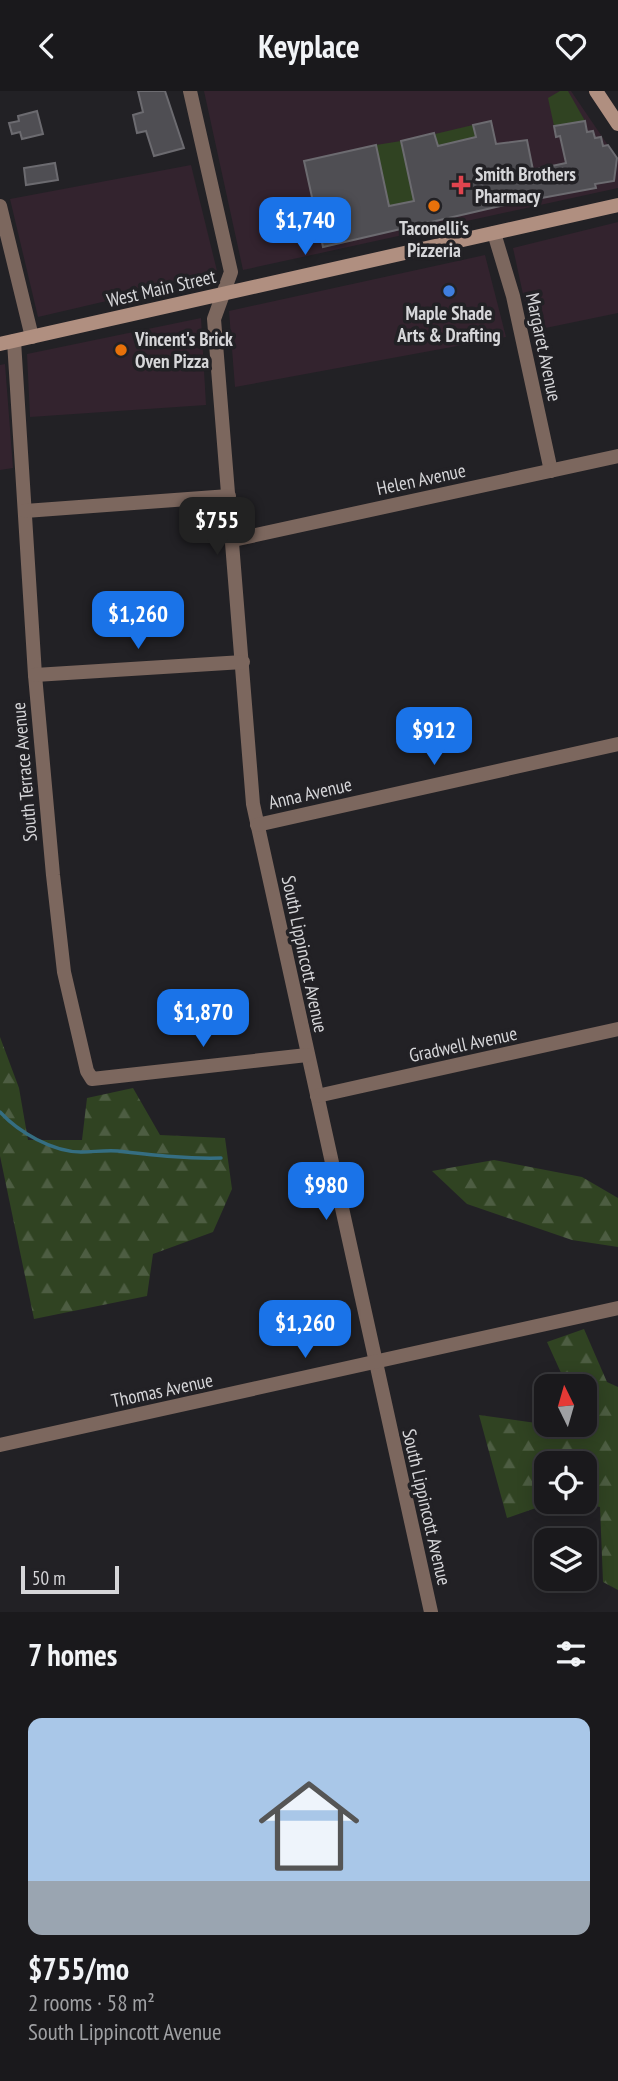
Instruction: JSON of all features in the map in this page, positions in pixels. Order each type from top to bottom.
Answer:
[{"type":"main road","points":[[596,91],[618,124]]},
{"type":"main road","name":"West Main Street","points":[[7,343],[618,205]]},
{"type":"street","name":"South Lippincott Avenue","points":[[190,91],[231,272],[214,319],[243,662],[248,754],[257,825],[431,1612]]},
{"type":"street","points":[[0,206],[32,337]]},
{"type":"street","name":"Margaret Avenue","points":[[494,233],[513,296],[551,471]]},
{"type":"street","name":"South Terrace Avenue","points":[[7,343],[25,511],[35,675],[64,972],[88,1071],[92,1079],[307,1055]]},
{"type":"street","name":"Helen Avenue","points":[[233,540],[618,456]]},
{"type":"street","points":[[25,511],[229,496]]},
{"type":"street","points":[[35,675],[243,662]]},
{"type":"street","name":"Anna Avenue","points":[[257,825],[618,744]]},
{"type":"street","name":"Gradwell Avenue","points":[[317,1096],[618,1029]]},
{"type":"street","name":"Thomas Avenue","points":[[0,1444],[618,1308]]},
{"type":"shaded area","points":[[204,91],[571,91],[618,160],[618,188],[243,270]]},
{"type":"shaded area","points":[[191,165],[218,275],[38,317],[10,199]]},
{"type":"shaded area","points":[[618,222],[618,313],[531,331],[513,248]]},
{"type":"shaded area","points":[[485,255],[506,337],[235,387],[229,311]]},
{"type":"shaded area","points":[[201,318],[206,405],[30,417],[27,354]]},
{"type":"shaded area","points":[[5,364],[13,468],[0,470],[0,365]]},
{"type":"green space","points":[[560,91],[568,91],[585,121],[554,126],[548,98]]},
{"type":"green space","points":[[473,125],[479,154],[438,146],[435,134]]},
{"type":"green space","points":[[401,141],[414,201],[389,206],[376,145]]},
{"type":"green space","points":[[0,1037],[19,1088],[28,1140],[82,1140],[87,1098],[133,1088],[160,1135],[225,1138],[232,1189],[213,1232],[153,1254],[147,1296],[34,1319],[0,1156]]},
{"type":"green space","points":[[494,1160],[582,1177],[618,1198],[618,1247],[572,1240],[467,1204],[432,1171]]},
{"type":"green space","points":[[584,1329],[607,1382],[618,1387],[618,1590],[603,1582],[600,1507],[597,1506],[597,1451],[534,1451],[534,1509],[507,1518],[479,1415],[534,1423],[534,1437],[597,1437],[597,1374],[562,1374],[547,1342]]},
{"type":"building","points":[[138,91],[165,91],[184,148],[154,156],[146,131],[137,133],[133,115],[143,112]]},
{"type":"building","points":[[37,111],[43,134],[22,139],[20,132],[12,134],[9,123],[19,121],[18,116]]},
{"type":"building","points":[[491,121],[496,144],[527,140],[533,170],[566,163],[560,136],[556,137],[554,126],[585,121],[587,132],[593,131],[595,138],[601,137],[603,146],[608,145],[617,158],[614,181],[595,184],[596,188],[509,204],[323,247],[304,161],[376,145],[389,206],[414,201],[401,141],[434,133],[438,146],[476,137],[473,125]]},
{"type":"building","points":[[55,163],[58,180],[26,185],[24,168]]},
{"type":"waterway","points":[[0,1112],[16,1127],[59,1149],[221,1158]]},
{"type":"place","name":"Smith Brothers Pharmacy","points":[[461,185]]},
{"type":"place","name":"Taconelli's Pizzeria","points":[[434,206]]},
{"type":"place","name":"Maple Shade Arts & Drafting","points":[[449,291]]},
{"type":"place","name":"Vincent's Brick Oven Pizza","points":[[121,350]]}]
